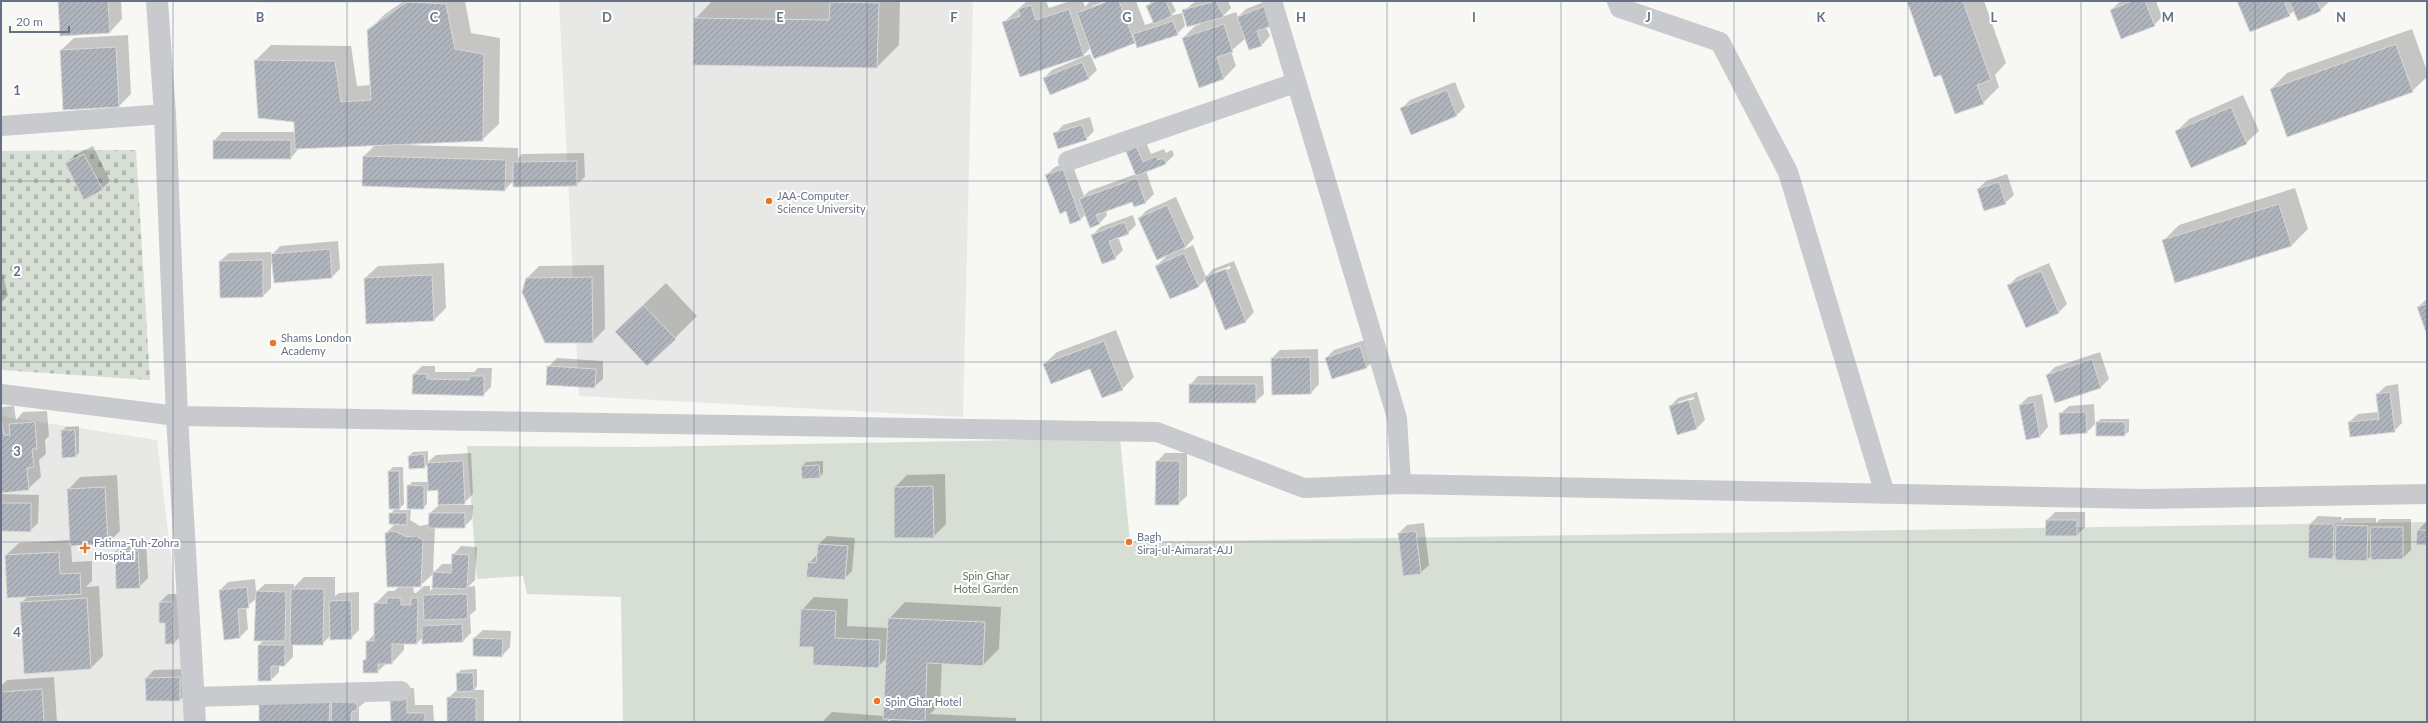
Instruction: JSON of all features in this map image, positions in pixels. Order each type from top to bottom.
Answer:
[{"type":"street","points":[[157,1],[165,114],[177,416],[195,722]]},
{"type":"street","points":[[1272,1],[1295,83],[1397,418],[1401,484]]},
{"type":"street","points":[[1617,1],[1620,8],[1720,42],[1788,172],[1885,494]]},
{"type":"street","points":[[1068,161],[1295,83]]},
{"type":"street","points":[[1,126],[165,114]]},
{"type":"street","points":[[1,394],[177,416],[1157,432],[1304,488],[1401,484],[2144,500],[2427,494]]},
{"type":"street","points":[[194,697],[401,691]]},
{"type":"shaded area","name":"JAA-Computer Science University","points":[[559,1],[973,1],[963,417],[579,396]]},
{"type":"shaded area","name":"Fatima-Tuh-Zohra Hospital","points":[[1,416],[157,440],[183,656],[186,722],[1,722]]},
{"type":"green space","points":[[136,150],[150,380],[1,370],[1,151]]},
{"type":"green space","name":"Spin Ghar Hotel Garden","points":[[1120,438],[1130,542],[2427,522],[2427,722],[623,722],[621,597],[527,594],[523,576],[477,579],[467,446],[638,447]]},
{"type":"building","points":[[58,1],[108,1],[110,33],[60,36]]},
{"type":"building","points":[[433,1],[433,2],[257,2]]},
{"type":"building","points":[[1108,1],[1119,1],[1135,43],[1094,59],[1077,13]]},
{"type":"building","points":[[1157,1],[1166,1],[1172,16],[1154,24],[1146,6]]},
{"type":"building","points":[[1216,1],[1224,17],[1187,27],[1182,10]]},
{"type":"building","points":[[1907,1],[1963,1],[1991,80],[1977,85],[1984,104],[1955,114],[1941,75],[1934,77]]},
{"type":"building","points":[[2132,1],[2145,1],[2155,26],[2121,39],[2110,10]]},
{"type":"building","points":[[2237,1],[2284,1],[2290,16],[2250,32]]},
{"type":"building","points":[[2289,1],[2317,1],[2321,11],[2298,21]]},
{"type":"building","points":[[407,2],[446,4],[455,49],[484,54],[483,141],[295,149],[294,122],[258,118],[254,60],[335,61],[341,102],[371,100],[367,30]]},
{"type":"building","points":[[830,2],[879,3],[877,68],[693,65],[694,18],[829,20]]},
{"type":"building","points":[[1031,5],[1036,20],[1069,9],[1084,56],[1020,77],[1002,22],[1020,16],[1018,9]]},
{"type":"building","points":[[1265,6],[1272,26],[1257,31],[1262,46],[1249,50],[1237,17]]},
{"type":"building","points":[[1173,21],[1178,35],[1137,48],[1133,34]]},
{"type":"building","points":[[1224,24],[1233,52],[1217,57],[1224,79],[1199,88],[1182,38]]},
{"type":"building","points":[[2396,44],[2413,92],[2287,137],[2270,89]]},
{"type":"building","points":[[116,47],[119,107],[63,110],[60,50]]},
{"type":"building","points":[[1082,62],[1089,79],[1050,95],[1043,78]]},
{"type":"building","points":[[1447,90],[1457,116],[1411,135],[1400,108]]},
{"type":"building","points":[[2231,107],[2247,144],[2191,168],[2175,131]]},
{"type":"building","points":[[1082,125],[1087,140],[1058,149],[1053,133]]},
{"type":"building","points":[[213,140],[291,140],[291,159],[213,159]]},
{"type":"building","points":[[1135,143],[1143,162],[1156,156],[1158,160],[1164,158],[1166,164],[1136,176],[1124,147]]},
{"type":"building","points":[[84,154],[103,190],[84,200],[65,163]]},
{"type":"building","points":[[363,156],[506,160],[505,191],[362,186]]},
{"type":"building","points":[[577,161],[577,186],[513,187],[513,162]]},
{"type":"building","points":[[1063,169],[1081,220],[1070,224],[1066,211],[1060,214],[1045,175]]},
{"type":"building","points":[[1137,178],[1146,203],[1134,207],[1132,202],[1096,215],[1100,224],[1090,228],[1079,199]]},
{"type":"building","points":[[1999,182],[2006,204],[1984,211],[1977,189]]},
{"type":"building","points":[[2279,204],[2292,246],[2175,283],[2162,240]]},
{"type":"building","points":[[1167,205],[1186,247],[1157,260],[1138,218]]},
{"type":"building","points":[[1124,222],[1129,234],[1109,241],[1116,259],[1102,264],[1091,235]]},
{"type":"building","points":[[330,249],[332,278],[274,283],[271,254]]},
{"type":"building","points":[[1184,253],[1199,287],[1170,299],[1155,266]]},
{"type":"building","points":[[263,260],[263,297],[220,298],[219,261]]},
{"type":"building","points":[[1226,269],[1246,322],[1225,330],[1204,277]]},
{"type":"building","points":[[2041,271],[2059,313],[2026,328],[2007,285]]},
{"type":"building","points":[[432,275],[434,321],[366,324],[364,278]]},
{"type":"building","points":[[592,277],[593,343],[545,343],[522,292],[526,278]]},
{"type":"building","points":[[2427,304],[2427,335],[2417,307]]},
{"type":"building","points":[[643,305],[676,339],[647,366],[615,332]]},
{"type":"building","points":[[1104,341],[1123,390],[1102,398],[1090,369],[1051,384],[1043,364]]},
{"type":"building","points":[[1360,346],[1367,368],[1332,379],[1325,358]]},
{"type":"building","points":[[1310,357],[1311,394],[1272,395],[1271,358]]},
{"type":"building","points":[[2092,359],[2101,388],[2055,403],[2046,375]]},
{"type":"building","points":[[547,366],[596,369],[595,388],[546,385]]},
{"type":"building","points":[[413,374],[427,374],[427,379],[469,380],[469,376],[484,376],[484,396],[412,394]]},
{"type":"building","points":[[1189,384],[1256,384],[1256,403],[1189,403]]},
{"type":"building","points":[[2390,392],[2395,432],[2350,437],[2348,422],[2379,419],[2376,394]]},
{"type":"building","points":[[1689,400],[1697,429],[1677,435],[1669,406]]},
{"type":"building","points":[[2034,402],[2040,437],[2026,440],[2019,405]]},
{"type":"building","points":[[2086,412],[2087,433],[2060,435],[2059,413]]},
{"type":"building","points":[[1,418],[4,435],[10,435],[9,424],[35,422],[37,449],[32,449],[34,467],[27,468],[29,490],[1,493]]},
{"type":"building","points":[[2096,422],[2125,422],[2125,436],[2096,436]]},
{"type":"building","points":[[61,430],[75,430],[76,457],[62,458]]},
{"type":"building","points":[[424,454],[425,468],[409,469],[408,456]]},
{"type":"building","points":[[463,461],[465,504],[438,505],[438,490],[428,491],[427,463]]},
{"type":"building","points":[[1156,461],[1180,461],[1179,505],[1155,505]]},
{"type":"building","points":[[819,465],[820,478],[802,479],[801,466]]},
{"type":"building","points":[[388,471],[399,471],[400,509],[389,509]]},
{"type":"building","points":[[407,485],[424,486],[424,509],[407,509]]},
{"type":"building","points":[[933,486],[934,538],[894,538],[894,487]]},
{"type":"building","points":[[105,487],[108,544],[70,546],[67,489]]},
{"type":"building","points":[[1,503],[31,503],[31,532],[1,531]]},
{"type":"building","points":[[389,513],[407,513],[407,525],[389,524]]},
{"type":"building","points":[[429,513],[465,513],[465,528],[428,528]]},
{"type":"building","points":[[2046,520],[2077,520],[2077,536],[2045,536]]},
{"type":"building","points":[[2309,524],[2334,524],[2333,559],[2308,558]]},
{"type":"building","points":[[2336,525],[2368,526],[2367,561],[2335,560]]},
{"type":"building","points":[[2370,527],[2403,527],[2403,559],[2371,560]]},
{"type":"building","points":[[2417,530],[2427,530],[2427,545],[2416,545]]},
{"type":"building","points":[[394,531],[407,537],[416,536],[423,540],[421,587],[387,587],[385,533]]},
{"type":"building","points":[[1416,531],[1421,574],[1403,576],[1398,533]]},
{"type":"building","points":[[818,544],[848,546],[845,580],[806,577],[808,562],[816,563]]},
{"type":"building","points":[[138,550],[140,588],[116,589],[115,551]]},
{"type":"building","points":[[59,552],[60,574],[80,573],[81,594],[7,598],[5,555]]},
{"type":"building","points":[[452,554],[469,555],[467,589],[432,588],[433,572],[451,573]]},
{"type":"building","points":[[247,587],[249,608],[238,609],[240,638],[224,640],[219,590]]},
{"type":"building","points":[[291,589],[324,589],[323,645],[290,645]]},
{"type":"building","points":[[256,591],[286,592],[285,641],[254,641]]},
{"type":"building","points":[[467,594],[468,619],[424,620],[423,595]]},
{"type":"building","points":[[87,598],[91,669],[24,674],[20,602]]},
{"type":"building","points":[[386,598],[401,598],[401,605],[411,605],[411,598],[418,598],[417,644],[392,644],[392,664],[378,664],[378,673],[363,673],[363,660],[366,660],[366,641],[374,641],[374,603],[387,603]]},
{"type":"building","points":[[351,600],[352,639],[330,640],[329,601]]},
{"type":"building","points":[[159,602],[173,602],[174,644],[165,644],[165,623],[159,623]]},
{"type":"building","points":[[801,609],[836,611],[835,638],[880,640],[879,668],[813,665],[813,647],[799,647]]},
{"type":"building","points":[[888,618],[985,622],[983,666],[927,663],[925,721],[883,719]]},
{"type":"building","points":[[462,624],[463,642],[422,644],[422,626]]},
{"type":"building","points":[[473,638],[503,639],[502,657],[473,656]]},
{"type":"building","points":[[258,645],[285,645],[285,666],[271,666],[271,681],[258,681]]},
{"type":"building","points":[[456,673],[473,673],[474,691],[457,692]]},
{"type":"building","points":[[180,677],[180,701],[146,701],[145,678]]},
{"type":"building","points":[[42,689],[44,722],[1,722],[1,692]]},
{"type":"building","points":[[407,696],[407,713],[425,713],[425,722],[391,722],[390,697]]},
{"type":"building","points":[[447,697],[476,698],[476,722],[447,722]]},
{"type":"building","points":[[259,701],[330,701],[329,722],[259,722]]},
{"type":"building","points":[[332,702],[357,703],[357,711],[352,711],[351,722],[331,722]]},
{"type":"place","name":"JAA-Computer Science University","points":[[769,201]]},
{"type":"place","name":"Shams London Academy","points":[[273,343]]},
{"type":"place","name":"Bagh Siraj-ul-Aimarat-AJJ","points":[[1129,542]]},
{"type":"place","name":"Fatima-Tuh-Zohra Hospital","points":[[85,548]]},
{"type":"place","name":"Spin Ghar Hotel","points":[[877,701]]}]
